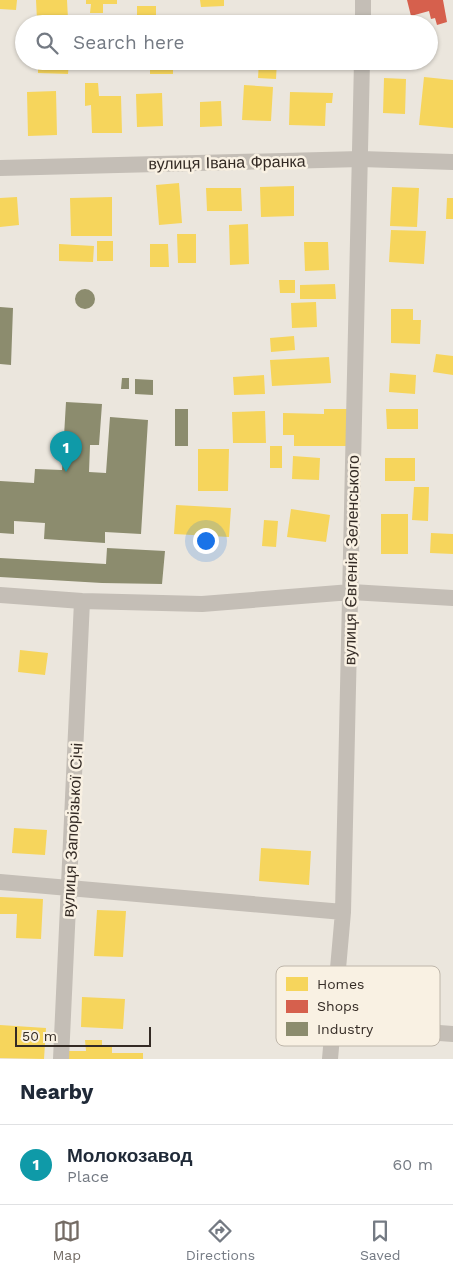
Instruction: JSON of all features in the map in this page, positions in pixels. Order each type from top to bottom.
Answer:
[{"type":"street","points":[[363,0],[363,15]]},
{"type":"street","name":"вулиця Євгенія Зеленського","points":[[337,966],[342,912],[362,70]]},
{"type":"street","name":"вулиця Івана Франка","points":[[0,168],[361,160],[453,162]]},
{"type":"street","points":[[0,595],[82,601],[202,604],[350,592],[453,598]]},
{"type":"street","name":"вулиця Запорізької Січі","points":[[61,1059],[82,601]]},
{"type":"street","points":[[0,882],[342,912]]},
{"type":"street","points":[[440,1033],[453,1034]]},
{"type":"street","name":"вулиця Євгенія Зеленського","points":[[330,1059],[331,1046]]},
{"type":"building: Homes","points":[[0,0],[17,0],[16,10],[0,9]]},
{"type":"building: Homes","points":[[36,0],[67,0],[68,15],[37,15]]},
{"type":"building: Homes","points":[[86,0],[117,0],[117,4],[103,4],[103,13],[90,13],[91,4],[86,4]]},
{"type":"building: Homes","points":[[200,0],[224,0],[224,6],[201,7]]},
{"type":"building: Homes","points":[[137,6],[156,6],[156,15],[137,15]]},
{"type":"building: Homes","points":[[38,70],[68,70],[68,74],[38,73]]},
{"type":"building: Homes","points":[[150,70],[173,70],[173,74],[150,74]]},
{"type":"building: Homes","points":[[258,70],[276,70],[276,79],[258,78]]},
{"type":"building: Homes","points":[[424,77],[453,80],[453,128],[419,125]]},
{"type":"building: Homes","points":[[384,78],[406,79],[405,114],[383,113]]},
{"type":"building: Homes","points":[[85,83],[98,83],[99,96],[121,96],[122,133],[92,133],[91,105],[85,106]]},
{"type":"building: Homes","points":[[244,85],[273,87],[271,121],[242,120]]},
{"type":"building: Homes","points":[[56,91],[57,135],[28,136],[27,92]]},
{"type":"building: Homes","points":[[290,92],[333,93],[332,103],[326,103],[325,126],[289,125]]},
{"type":"building: Homes","points":[[162,93],[163,126],[137,127],[136,94]]},
{"type":"building: Homes","points":[[221,101],[222,126],[200,127],[200,102]]},
{"type":"building: Homes","points":[[179,183],[182,223],[159,225],[156,185]]},
{"type":"building: Homes","points":[[294,186],[294,216],[261,217],[260,187]]},
{"type":"building: Homes","points":[[392,187],[419,188],[417,227],[390,226]]},
{"type":"building: Homes","points":[[206,188],[241,188],[242,211],[207,211]]},
{"type":"building: Homes","points":[[17,197],[19,225],[0,227],[0,198]]},
{"type":"building: Homes","points":[[112,197],[112,236],[71,236],[70,198]]},
{"type":"building: Homes","points":[[447,198],[453,198],[453,219],[446,219]]},
{"type":"building: Homes","points":[[248,224],[249,264],[230,265],[229,225]]},
{"type":"building: Homes","points":[[391,230],[426,231],[424,264],[389,262]]},
{"type":"building: Homes","points":[[177,234],[196,234],[196,263],[178,263]]},
{"type":"building: Homes","points":[[97,241],[113,241],[113,261],[97,261]]},
{"type":"building: Homes","points":[[304,242],[328,242],[329,270],[305,271]]},
{"type":"building: Homes","points":[[59,244],[94,246],[93,262],[59,261]]},
{"type":"building: Homes","points":[[150,244],[168,244],[169,267],[150,267]]},
{"type":"building: Homes","points":[[279,280],[295,280],[295,293],[280,293]]},
{"type":"building: Homes","points":[[335,284],[336,299],[300,299],[300,285]]},
{"type":"building: Homes","points":[[316,302],[317,327],[292,328],[291,303]]},
{"type":"building: Homes","points":[[391,309],[413,309],[413,320],[421,320],[420,344],[391,343]]},
{"type":"building: Homes","points":[[294,336],[295,350],[271,352],[270,338]]},
{"type":"building: Homes","points":[[436,354],[453,356],[453,375],[433,372]]},
{"type":"building: Homes","points":[[329,357],[331,383],[272,386],[270,360]]},
{"type":"building: Homes","points":[[390,373],[416,375],[415,394],[389,392]]},
{"type":"building: Homes","points":[[264,375],[265,394],[234,395],[233,377]]},
{"type":"building: Homes","points":[[324,409],[347,409],[347,446],[294,446],[294,435],[283,435],[283,413],[324,414]]},
{"type":"building: Homes","points":[[386,409],[418,409],[418,429],[387,429]]},
{"type":"building: Homes","points":[[265,411],[266,443],[233,443],[232,412]]},
{"type":"building: Homes","points":[[270,446],[282,446],[282,468],[270,468]]},
{"type":"building: Homes","points":[[198,449],[229,449],[228,491],[198,491]]},
{"type":"building: Homes","points":[[293,456],[320,458],[319,480],[292,479]]},
{"type":"building: Homes","points":[[385,458],[415,458],[415,481],[385,481]]},
{"type":"building: Homes","points":[[414,487],[429,487],[428,521],[412,520]]},
{"type":"building: Homes","points":[[176,505],[231,508],[229,537],[174,534]]},
{"type":"building: Homes","points":[[291,509],[330,515],[326,542],[287,537]]},
{"type":"building: Homes","points":[[381,514],[408,514],[408,554],[381,554]]},
{"type":"building: Homes","points":[[264,520],[278,521],[276,547],[262,546]]},
{"type":"building: Homes","points":[[431,533],[453,534],[453,554],[430,553]]},
{"type":"building: Homes","points":[[20,650],[48,653],[45,675],[18,672]]},
{"type":"building: Homes","points":[[14,828],[47,830],[45,855],[12,853]]},
{"type":"building: Homes","points":[[261,848],[311,851],[309,885],[259,881]]},
{"type":"building: Homes","points":[[0,897],[43,899],[41,939],[16,938],[17,914],[0,914]]},
{"type":"building: Homes","points":[[97,910],[126,911],[123,957],[94,956]]},
{"type":"building: Homes","points":[[82,997],[125,999],[123,1029],[81,1027]]},
{"type":"building: Homes","points":[[0,1025],[46,1028],[44,1059],[0,1058]]},
{"type":"building: Homes","points":[[85,1040],[102,1040],[102,1046],[112,1046],[112,1053],[143,1053],[143,1059],[67,1059],[67,1051],[86,1051]]},
{"type":"building: Shops","points":[[407,0],[443,0],[447,22],[438,25],[438,15],[430,15],[429,11],[411,15]]},
{"type":"building: Industry","points":[[85,289],[92,292],[95,299],[92,306],[85,309],[78,306],[75,299],[78,292]]},
{"type":"building: Industry","points":[[0,307],[13,308],[11,365],[0,364]]},
{"type":"building: Industry","points":[[122,378],[129,378],[129,389],[121,389]]},
{"type":"building: Industry","points":[[135,379],[153,380],[153,395],[135,394]]},
{"type":"building: Industry","points":[[66,402],[102,404],[99,445],[90,445],[89,472],[106,473],[110,417],[148,420],[141,534],[105,532],[105,543],[44,539],[45,523],[14,521],[14,534],[0,533],[0,481],[34,483],[35,469],[62,470]]},
{"type":"building: Industry","points":[[175,409],[188,409],[188,446],[175,446]]},
{"type":"building: Industry","points":[[107,548],[165,551],[162,584],[102,583],[0,577],[0,558],[106,564]]},
{"type":"place","name":"Молокозавод","points":[[66,472]]}]
